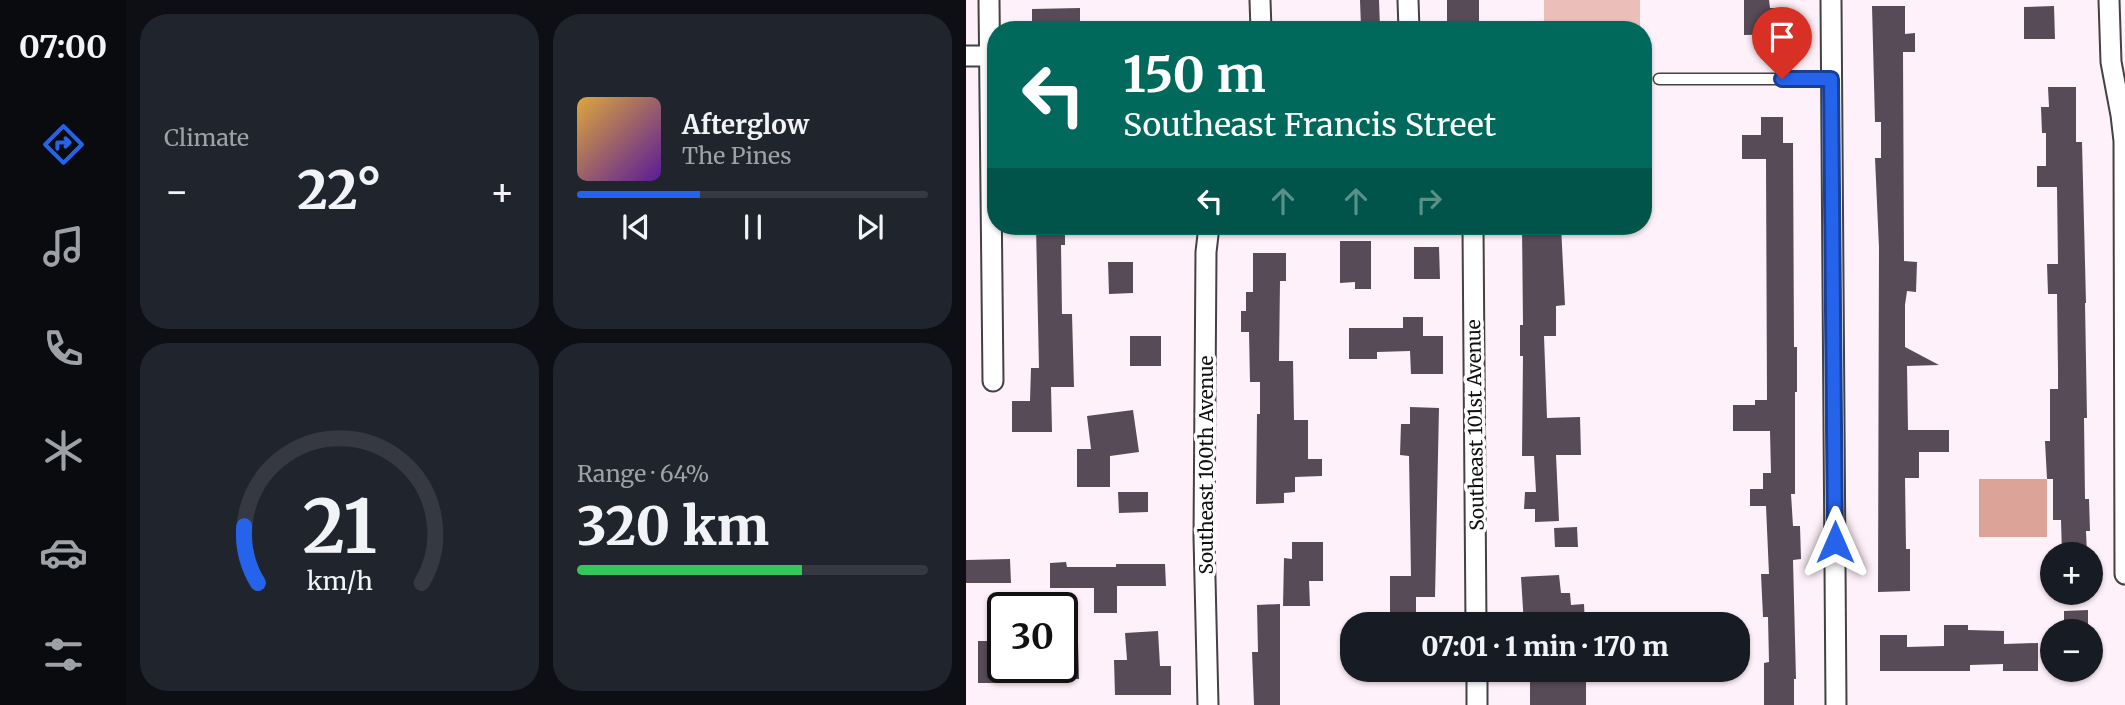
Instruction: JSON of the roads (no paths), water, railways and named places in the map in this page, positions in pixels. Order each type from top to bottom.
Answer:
[{"type":"street","points":[[989,0],[989,21]]},
{"type":"street","points":[[1260,0],[1261,21]]},
{"type":"street","points":[[1408,0],[1409,21]]},
{"type":"street","points":[[1831,0],[1836,705]]},
{"type":"street","points":[[2109,0],[2110,47],[2120,84],[2124,141],[2125,574]]},
{"type":"street","points":[[966,56],[987,56]]},
{"type":"street","points":[[992,235],[993,381]]},
{"type":"street","name":"Southeast 100th Avenue","points":[[1208,235],[1204,537],[1208,705]]},
{"type":"street","name":"Southeast 101st Avenue","points":[[1473,235],[1476,612]]},
{"type":"street","points":[[1477,682],[1477,705]]},
{"type":"lane","points":[[1659,79],[1831,79]]}]
